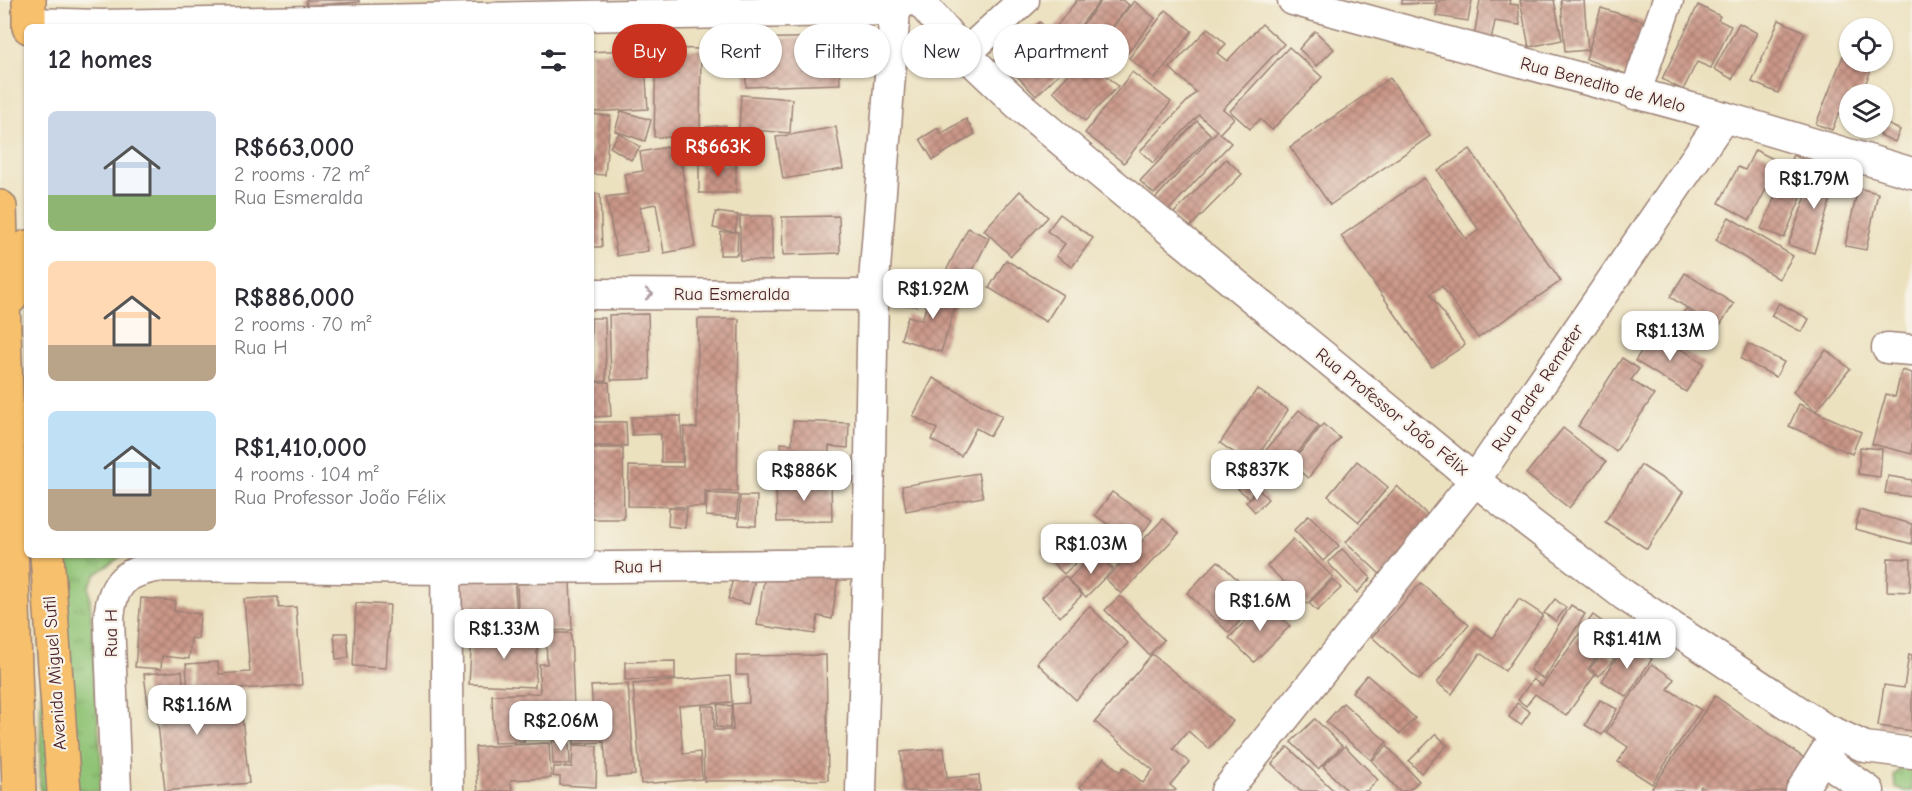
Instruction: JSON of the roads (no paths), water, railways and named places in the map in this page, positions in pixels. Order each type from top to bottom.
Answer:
[{"type":"main road","name":"Avenida Miguel Sutil","points":[[0,207],[19,791]]},
{"type":"main road","points":[[4,319],[24,256]]},
{"type":"main road","name":"Avenida Miguel Sutil","points":[[47,558],[64,791]]},
{"type":"street","points":[[981,39],[1024,0]]},
{"type":"street","name":"Rua Benedito de Melo","points":[[1293,0],[1724,117],[1912,173]]},
{"type":"street","points":[[1635,94],[1668,0]]},
{"type":"street","points":[[29,17],[69,12],[431,15],[907,3],[873,295],[861,791]]},
{"type":"street","name":"Rua Professor João Félix","points":[[907,3],[931,24]]},
{"type":"street","name":"Rua Professor João Félix","points":[[981,69],[1019,105],[1089,164],[1475,480],[1624,595],[1822,727],[1830,746],[1865,747],[1912,753]]},
{"type":"street","name":"Rua Padre Remeter","points":[[1226,791],[1475,480],[1724,117]]},
{"type":"street","name":"Rua Esmeralda","points":[[594,294],[873,295]]},
{"type":"street","points":[[446,562],[448,791]]},
{"type":"street","name":"Rua H","points":[[116,791],[110,604],[114,592],[127,575],[142,569],[163,566],[446,562],[868,564]]},
{"type":"street","points":[[1802,791],[1830,746],[1869,791]]}]
